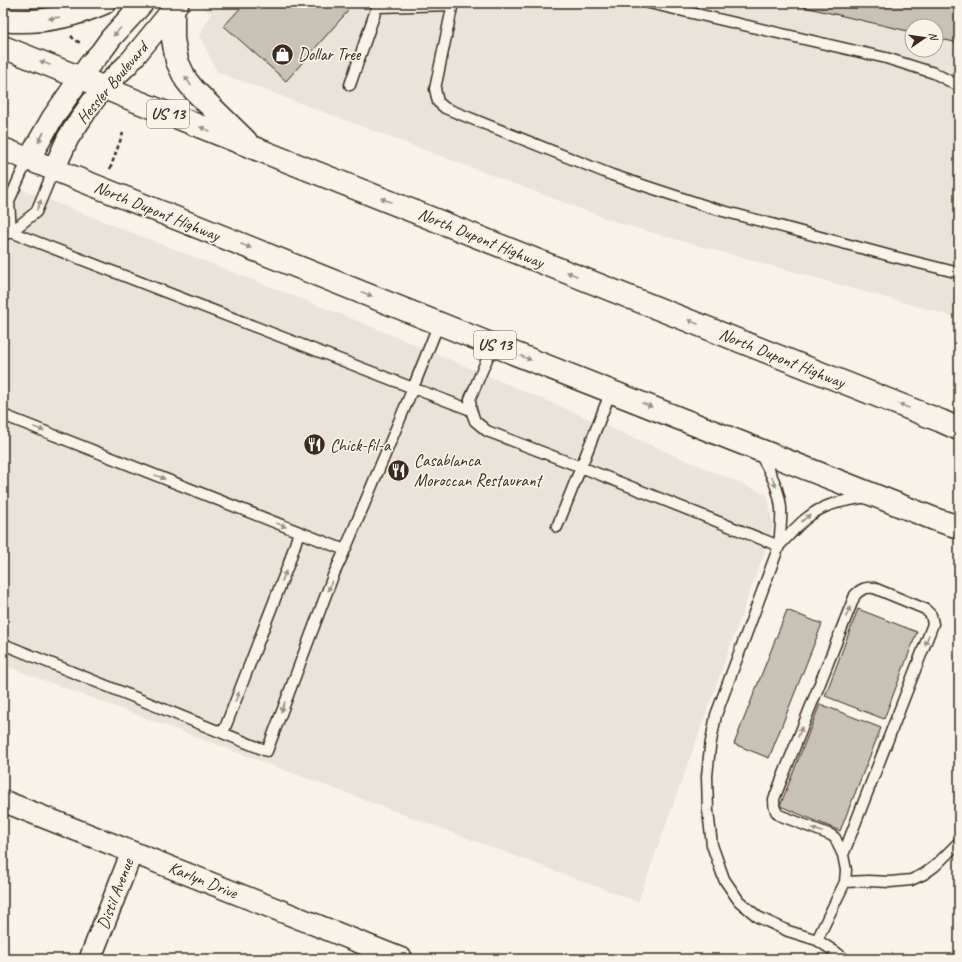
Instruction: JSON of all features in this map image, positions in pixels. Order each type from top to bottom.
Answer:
[{"type":"highway","points":[[3,20],[30,21],[63,17],[104,3]]},
{"type":"highway","points":[[175,6],[174,39],[177,61],[186,80],[194,90],[255,149]]},
{"type":"highway","name":"North Dupont Highway","points":[[3,46],[255,149],[953,426]]},
{"type":"highway","name":"North Dupont Highway","points":[[3,149],[937,520],[959,527]]},
{"type":"highway","points":[[937,520],[959,531]]},
{"type":"street","name":"Hessler Boulevard","points":[[28,159],[53,117],[90,64],[111,38],[143,3]]},
{"type":"street","name":"Hessler Boulevard","points":[[54,169],[68,138],[103,88],[130,63],[175,6]]},
{"type":"street","name":"Karlyn Drive","points":[[3,801],[402,959]]},
{"type":"street","name":"Distil Avenue","points":[[90,959],[132,852]]},
{"type":"lane","points":[[649,3],[886,58],[934,73],[959,86]]},
{"type":"lane","points":[[350,85],[377,5],[452,4],[435,89],[438,102],[445,108],[612,175],[712,208],[959,273]]},
{"type":"lane","points":[[7,233],[9,201],[28,159]]},
{"type":"lane","points":[[7,233],[36,212],[54,169]]},
{"type":"lane","points":[[7,233],[470,410]]},
{"type":"lane","points":[[3,644],[267,751],[333,576],[439,323]]},
{"type":"lane","points":[[493,344],[470,399],[470,410],[475,421],[487,431],[779,546]]},
{"type":"lane","points":[[557,527],[611,391]]},
{"type":"lane","points":[[3,415],[345,550]]},
{"type":"lane","points":[[756,448],[768,468],[777,488],[781,508],[779,546],[716,715],[710,747],[707,776],[708,811],[712,845],[724,878],[739,901],[758,917],[788,931],[817,940],[844,959]]},
{"type":"lane","points":[[779,546],[807,517],[819,509],[830,505],[875,495]]},
{"type":"lane","points":[[223,733],[286,570],[299,532]]},
{"type":"lane","points":[[817,940],[845,882],[846,870],[843,855],[835,838],[831,835],[779,815],[774,806],[774,799],[855,595],[860,590],[867,587],[874,588],[925,609],[931,615],[933,624],[843,855]]},
{"type":"lane","points":[[845,882],[890,882],[911,880],[936,866],[959,842]]},
{"type":"path","points":[[110,169],[123,133]]},
{"type":"shaded area","points":[[197,3],[959,3],[959,318],[621,224],[217,72],[199,35],[211,14]]},
{"type":"shaded area","points":[[3,182],[373,327],[768,495],[773,528],[638,902],[3,665]]},
{"type":"building","name":"Dollar Tree","points":[[245,3],[339,3],[348,11],[286,81],[224,26]]},
{"type":"building","points":[[787,3],[959,3],[959,43],[944,40],[944,18],[904,18],[904,30]]},
{"type":"building","points":[[858,609],[917,632],[884,719],[825,696]]},
{"type":"building","points":[[787,610],[822,624],[769,758],[734,744]]},
{"type":"building","points":[[820,704],[881,728],[840,831],[780,806]]},
{"type":"place","name":"Dollar Tree","points":[[283,54]]},
{"type":"place","name":"Chick-fil-a","points":[[315,445]]},
{"type":"place","name":"Casablanca Moroccan Restaurant","points":[[399,470]]}]
